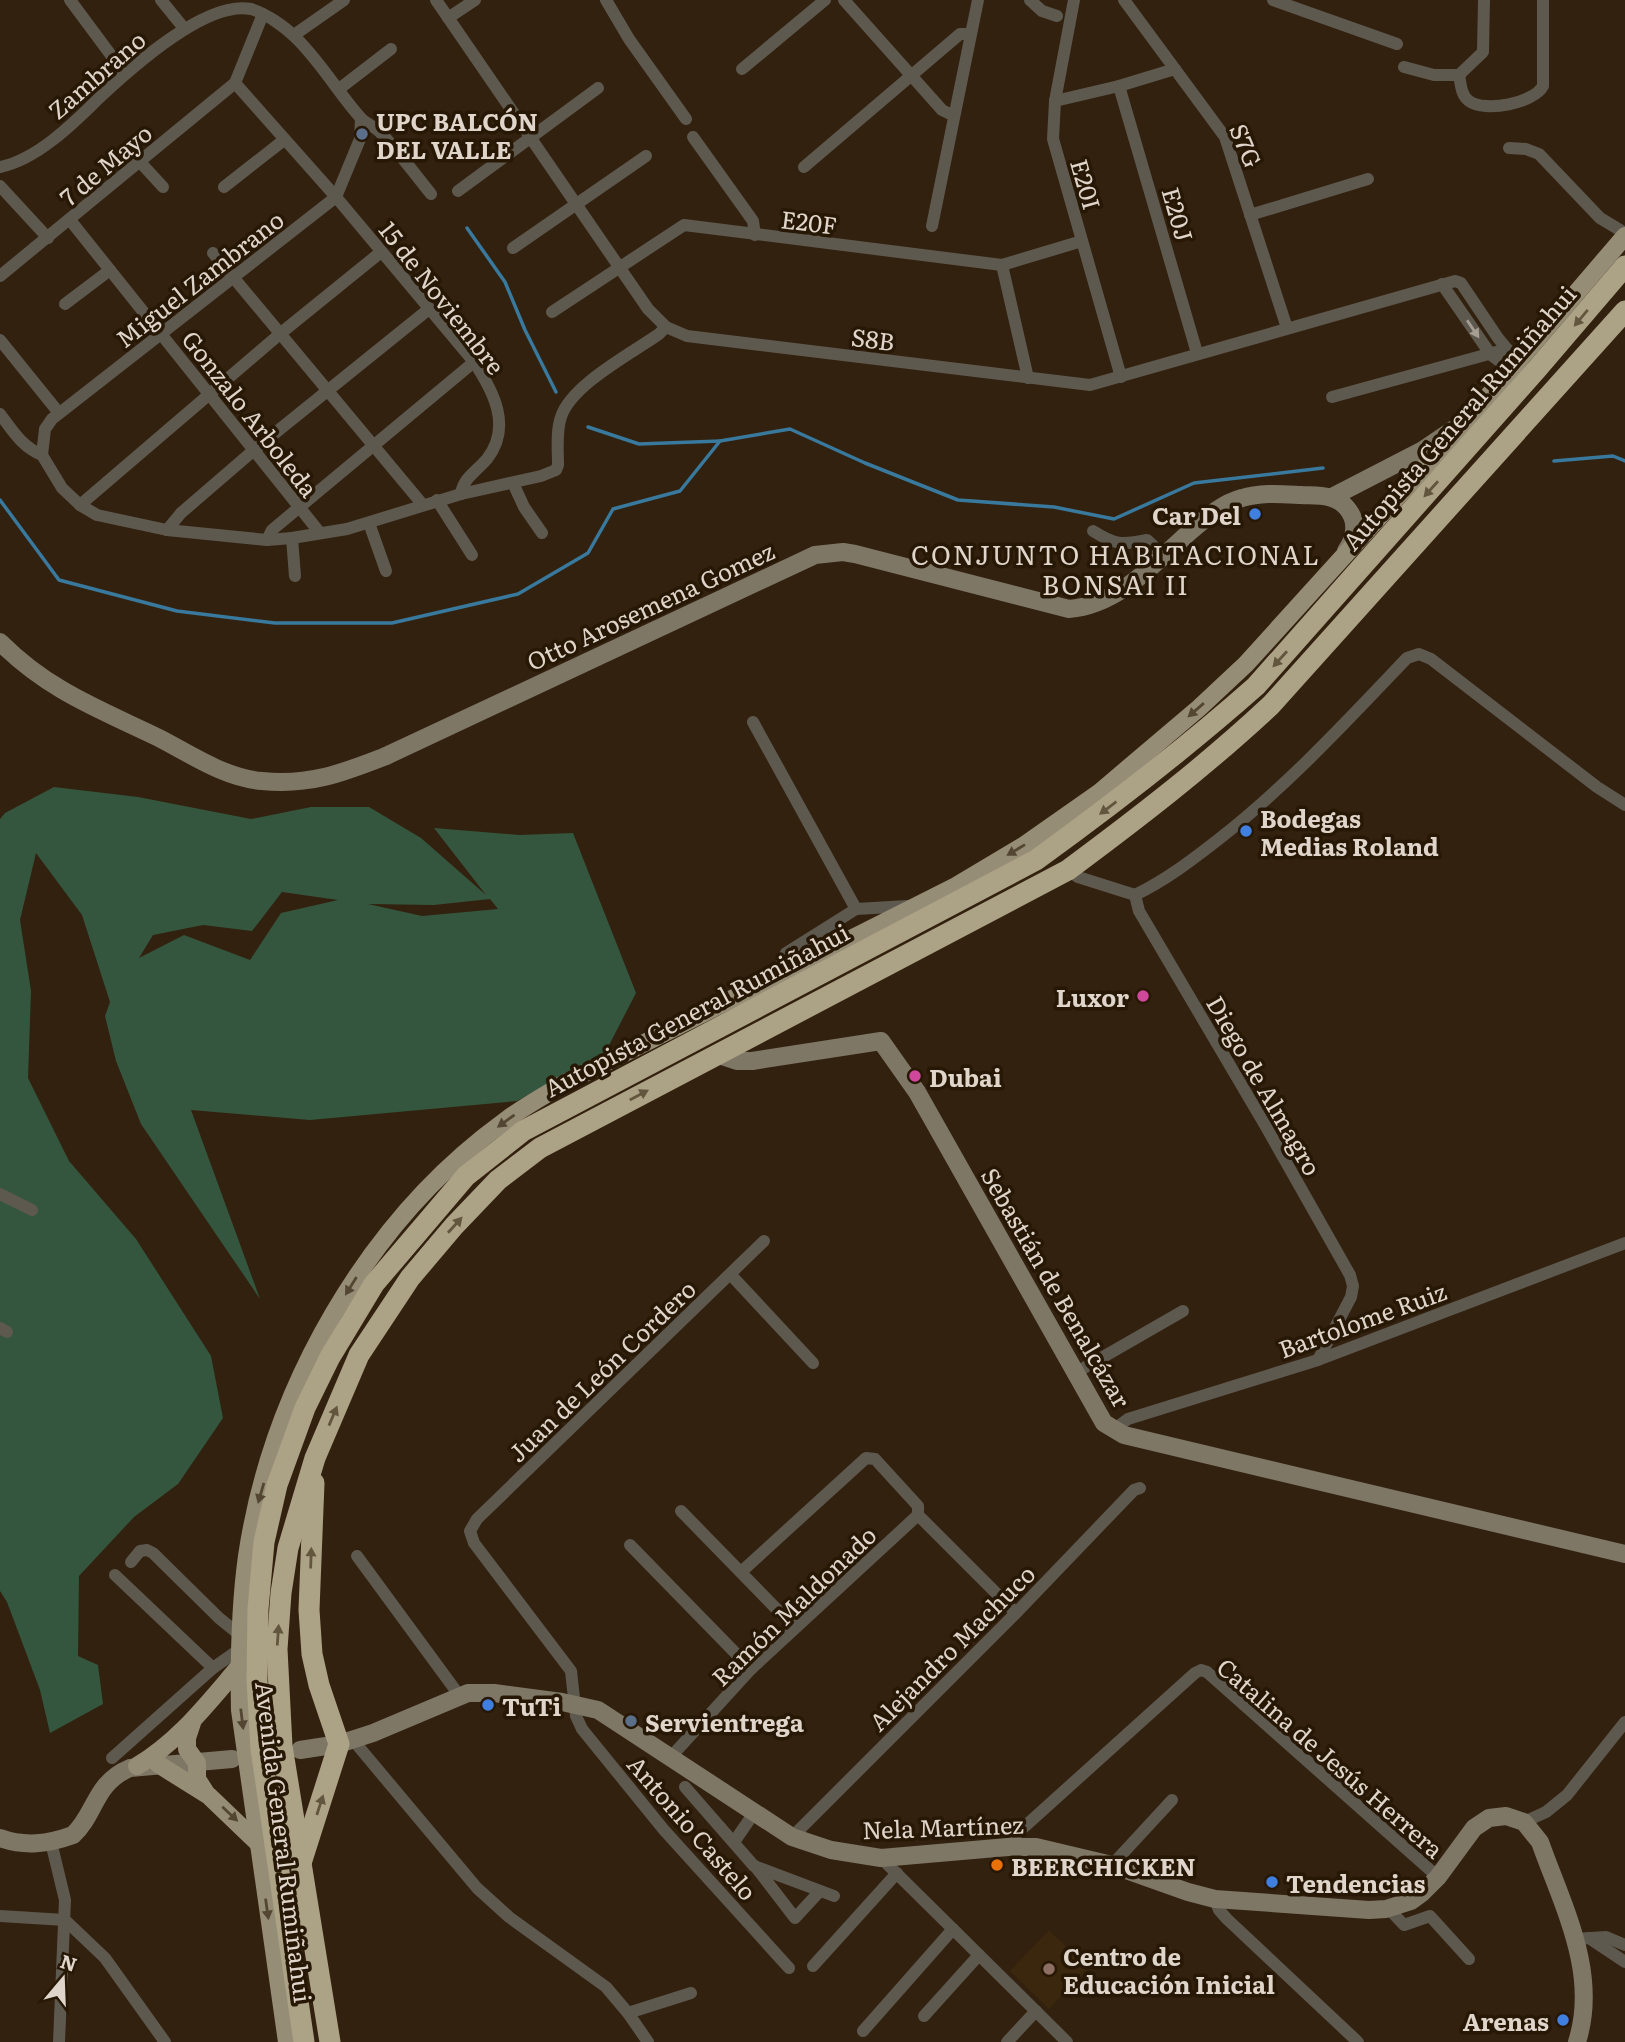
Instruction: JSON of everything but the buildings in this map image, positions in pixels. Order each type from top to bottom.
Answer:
[{"type":"highway","name":"Autopista General Rumiñahui","points":[[304,2042],[261,1749],[257,1679],[258,1609],[264,1542],[277,1485],[305,1408],[330,1357],[374,1284],[466,1176],[523,1131],[1036,860],[1111,806],[1184,747],[1256,686],[1625,266]]},
{"type":"highway","name":"Autopista General Rumiñahui","points":[[330,2042],[282,1746],[277,1649],[281,1592],[288,1548],[315,1458],[359,1355],[410,1278],[498,1180],[540,1148],[1068,870],[1226,747],[1271,705],[1625,311]]},
{"type":"highway","points":[[300,1866],[346,1742],[319,1685],[312,1654],[309,1610],[315,1458]]},
{"type":"main road","name":"Avenida General Rumiñahui","points":[[286,2042],[240,1710],[240,1650],[247,1557],[275,1441],[298,1380],[356,1278],[391,1231],[461,1157],[506,1120],[564,1084],[916,906],[1023,846],[1100,792],[1199,708],[1245,664],[1478,408],[1512,359],[1625,235]]},
{"type":"main road","points":[[240,1650],[189,1728],[186,1744],[197,1763],[197,1779],[201,1787],[257,1842]]},
{"type":"main road","points":[[136,1766],[169,1744],[196,1718]]},
{"type":"main road","points":[[158,1764],[209,1796]]},
{"type":"street","points":[[70,0],[125,74]]},
{"type":"street","points":[[161,0],[183,27]]},
{"type":"street","points":[[293,35],[344,0]]},
{"type":"street","points":[[0,414],[31,451],[42,455],[62,488],[80,505],[113,520],[167,530],[267,540],[292,538],[369,523],[438,500],[513,483],[555,470],[558,465],[561,417],[569,401],[581,388],[666,327],[648,309],[436,0]]},
{"type":"street","points":[[448,18],[475,0]]},
{"type":"street","points":[[606,0],[629,38],[686,118]]},
{"type":"street","points":[[742,69],[825,0]]},
{"type":"street","points":[[844,0],[910,76],[943,110],[954,116]]},
{"type":"street","points":[[932,226],[978,0]]},
{"type":"street","points":[[1030,0],[1042,11],[1057,16]]},
{"type":"street","name":"E20I","points":[[1074,0],[1055,101],[1054,144],[1121,377]]},
{"type":"street","name":"S7G","points":[[1124,0],[1225,137],[1287,328]]},
{"type":"street","points":[[1273,0],[1397,44]]},
{"type":"street","points":[[1404,67],[1434,75],[1460,75],[1483,52],[1484,0]]},
{"type":"street","points":[[1460,75],[1461,91],[1468,101],[1490,108],[1540,91],[1543,86],[1543,0]]},
{"type":"street","name":"Zambrano","points":[[0,167],[17,164],[43,147],[183,27],[208,14],[249,4],[293,35],[361,119],[381,133],[431,194]]},
{"type":"street","points":[[235,83],[263,14]]},
{"type":"street","points":[[804,167],[960,34],[970,34]]},
{"type":"street","points":[[339,89],[391,50]]},
{"type":"street","points":[[1055,101],[1175,69]]},
{"type":"street","name":"15 de Noviembre","points":[[235,83],[336,197],[474,362],[487,382],[496,401],[500,419],[499,432],[496,444],[487,459],[462,485],[461,494]]},
{"type":"street","name":"7 de Mayo","points":[[0,276],[235,83]]},
{"type":"street","name":"E20J","points":[[1119,86],[1198,354]]},
{"type":"street","points":[[458,191],[598,89]]},
{"type":"street","name":"Miguel Zambrano","points":[[42,455],[44,429],[59,413],[336,197],[360,139],[361,119]]},
{"type":"street","points":[[693,137],[753,221],[755,235]]},
{"type":"street","points":[[224,187],[284,140]]},
{"type":"street","points":[[1508,148],[1526,149],[1539,154],[1600,218],[1625,235]]},
{"type":"street","points":[[513,248],[646,156]]},
{"type":"street","points":[[140,162],[163,187]]},
{"type":"street","points":[[1250,215],[1368,179]]},
{"type":"street","points":[[2,192],[48,238]]},
{"type":"street","name":"Gonzalo Arboleda","points":[[70,220],[320,533]]},
{"type":"street","name":"E20F","points":[[552,312],[684,225],[1002,265],[1082,241]]},
{"type":"street","points":[[80,505],[281,333],[381,252]]},
{"type":"street","points":[[213,253],[423,505]]},
{"type":"street","points":[[1002,265],[1028,378]]},
{"type":"street","points":[[65,304],[110,270]]},
{"type":"street","name":"S8B","points":[[666,327],[687,336],[1090,385],[1455,281],[1461,283],[1512,359]]},
{"type":"street","points":[[1443,284],[1491,355],[1512,359]]},
{"type":"street","points":[[167,530],[181,513],[254,450],[429,309]]},
{"type":"street","points":[[0,340],[59,413]]},
{"type":"street","points":[[1332,397],[1491,355],[1512,359]]},
{"type":"street","points":[[267,540],[272,530],[474,362]]},
{"type":"street","points":[[1332,497],[1423,450],[1478,408]]},
{"type":"street","points":[[513,483],[524,508],[542,533]]},
{"type":"street","name":"Otto Arosemena Gomez","points":[[0,642],[37,674],[74,698],[228,774],[263,782],[307,782],[326,779],[386,756],[815,555],[843,552],[855,554],[1069,609],[1093,605],[1117,594],[1213,512],[1241,498],[1272,494],[1332,497]]},
{"type":"street","points":[[1332,497],[1344,504],[1352,516],[1355,529],[1352,543],[1344,554]]},
{"type":"street","points":[[438,500],[472,555]]},
{"type":"street","points":[[369,523],[386,571]]},
{"type":"street","points":[[1093,531],[1108,540],[1126,545],[1147,540],[1163,555]]},
{"type":"street","points":[[292,538],[295,576]]},
{"type":"street","points":[[1068,870],[1078,877],[1135,895],[1159,884],[1248,816],[1317,753],[1408,658],[1419,654],[1431,659],[1597,787],[1625,805]]},
{"type":"street","points":[[753,722],[856,909]]},
{"type":"street","name":"Diego de Almagro","points":[[1135,895],[1139,911],[1350,1275],[1353,1286],[1351,1297],[1318,1360]]},
{"type":"street","points":[[777,976],[786,953],[856,909],[916,906]]},
{"type":"street","name":"Sebastián de Benalcázar","points":[[716,1054],[737,1061],[752,1061],[881,1041],[917,1092],[1104,1423],[1113,1430],[1136,1438],[1625,1554]]},
{"type":"street","points":[[0,1194],[32,1210]]},
{"type":"street","name":"Juan de León Cordero","points":[[470,1531],[477,1519],[764,1241]]},
{"type":"street","name":"Bartolome Ruiz","points":[[1113,1430],[1128,1419],[1318,1360],[1625,1243]]},
{"type":"street","points":[[731,1275],[813,1363]]},
{"type":"street","points":[[1077,1372],[1183,1311]]},
{"type":"street","points":[[741,1572],[866,1458],[875,1459],[918,1506],[918,1515],[1016,1613]]},
{"type":"street","name":"Alejandro Machuco","points":[[792,1836],[1016,1613],[1134,1490],[1140,1488]]},
{"type":"street","points":[[681,1511],[796,1628]]},
{"type":"street","name":"Ramón Maldonado","points":[[669,1759],[751,1669],[918,1515]]},
{"type":"street","name":"Antonio Castelo","points":[[470,1531],[474,1543],[571,1671],[576,1716],[582,1729],[656,1819],[789,1968]]},
{"type":"street","points":[[630,1545],[751,1669]]},
{"type":"street","points":[[112,1758],[213,1668],[240,1650],[219,1618],[153,1553],[140,1551],[131,1562]]},
{"type":"street","points":[[357,1556],[459,1695]]},
{"type":"street","points":[[115,1575],[213,1668]]},
{"type":"street","name":"Catalina de Jesús Herrera","points":[[1008,1847],[1013,1837],[1201,1670],[1207,1672],[1438,1877]]},
{"type":"street","name":"Nela Martínez","points":[[300,1750],[346,1742],[373,1733],[459,1695],[494,1693],[575,1704],[606,1714],[669,1759],[792,1836],[831,1850],[881,1857],[1008,1847],[1054,1850],[1112,1865],[1215,1899],[1347,1910],[1388,1908],[1411,1901],[1438,1877],[1481,1822],[1497,1816],[1524,1822]]},
{"type":"street","points":[[1577,2042],[1586,1992],[1582,1938],[1540,1842],[1524,1822],[1546,1812],[1567,1795],[1625,1722]]},
{"type":"street","points":[[346,1742],[477,1888],[509,1917],[606,1987],[648,2042]]},
{"type":"street","points":[[0,1838],[25,1844],[51,1842],[76,1832],[103,1788],[116,1775],[136,1766],[232,1759]]},
{"type":"street","points":[[685,1787],[734,1842],[795,1918],[820,1891]]},
{"type":"street","points":[[1112,1865],[1172,1800]]},
{"type":"street","points":[[734,1842],[754,1813]]},
{"type":"street","points":[[51,1842],[65,1900],[59,2042]]},
{"type":"street","points":[[881,1857],[1067,2042]]},
{"type":"street","points":[[754,1866],[834,1896]]},
{"type":"street","points":[[813,1966],[897,1873]]},
{"type":"street","points":[[1215,1899],[1219,1910],[1227,1919],[1358,2042]]},
{"type":"street","points":[[1388,1908],[1404,1925],[1430,1916],[1469,1959]]},
{"type":"street","points":[[0,1916],[65,1920],[105,1958],[165,2042]]},
{"type":"street","points":[[863,2031],[953,1929]]},
{"type":"street","points":[[1582,1938],[1606,1937],[1625,1945]]},
{"type":"street","points":[[1582,1938],[1625,1962]]},
{"type":"street","points":[[924,2015],[979,1955]]},
{"type":"street","points":[[628,2014],[691,1993]]},
{"type":"street","points":[[1007,2042],[1036,2011]]},
{"type":"shaded area","name":"Centro de Educación Inicial","points":[[1049,1930],[1089,1968],[1049,2009],[1010,1971]]},
{"type":"green space","points":[[54,787],[138,797],[251,819],[311,807],[369,807],[421,838],[486,895],[434,828],[519,835],[573,833],[636,993],[606,1051],[517,1101],[310,1120],[191,1110],[260,1299],[141,1124],[116,1061],[105,1016],[110,1002],[82,915],[36,853],[20,920],[31,991],[28,1078],[69,1161],[136,1239],[211,1356],[223,1418],[178,1484],[134,1517],[79,1576],[78,1656],[98,1665],[103,1704],[50,1733],[40,1690],[7,1602],[0,1591],[0,819],[5,813]],"holes":[[[282,892],[338,900],[281,913],[250,960],[184,935],[139,958],[153,935],[203,925],[252,931]],[[490,899],[498,909],[422,916],[368,904],[434,905]]]},
{"type":"waterway","points":[[467,228],[505,282],[556,392]]},
{"type":"waterway","points":[[588,427],[639,444],[720,441]]},
{"type":"waterway","points":[[0,500],[59,580],[177,611],[275,623],[392,623],[518,594],[588,553],[613,509],[680,491],[720,441],[790,429],[865,463],[958,500],[1054,507],[1114,519],[1194,483],[1323,468]]},
{"type":"waterway","points":[[1554,461],[1613,456],[1625,461]]},
{"type":"place","name":"UPC BALCÓN DEL VALLE","points":[[362,134]]},
{"type":"place","name":"Car Del","points":[[1255,514]]},
{"type":"place","name":"Bodegas Medias Roland","points":[[1246,831]]},
{"type":"place","name":"Luxor","points":[[1143,996]]},
{"type":"place","name":"Dubai","points":[[915,1076]]},
{"type":"place","name":"TuTi","points":[[488,1705]]},
{"type":"place","name":"Servientrega","points":[[631,1721]]},
{"type":"place","name":"BEERCHICKEN","points":[[997,1865]]},
{"type":"place","name":"Tendencias","points":[[1272,1882]]},
{"type":"place","name":"Centro de Educación Inicial","points":[[1049,1969]]},
{"type":"place","name":"Arenas","points":[[1563,2020]]},
{"type":"district","name":"CONJUNTO HABITACIONAL BONSAI II","points":[[1116,568]]}]
